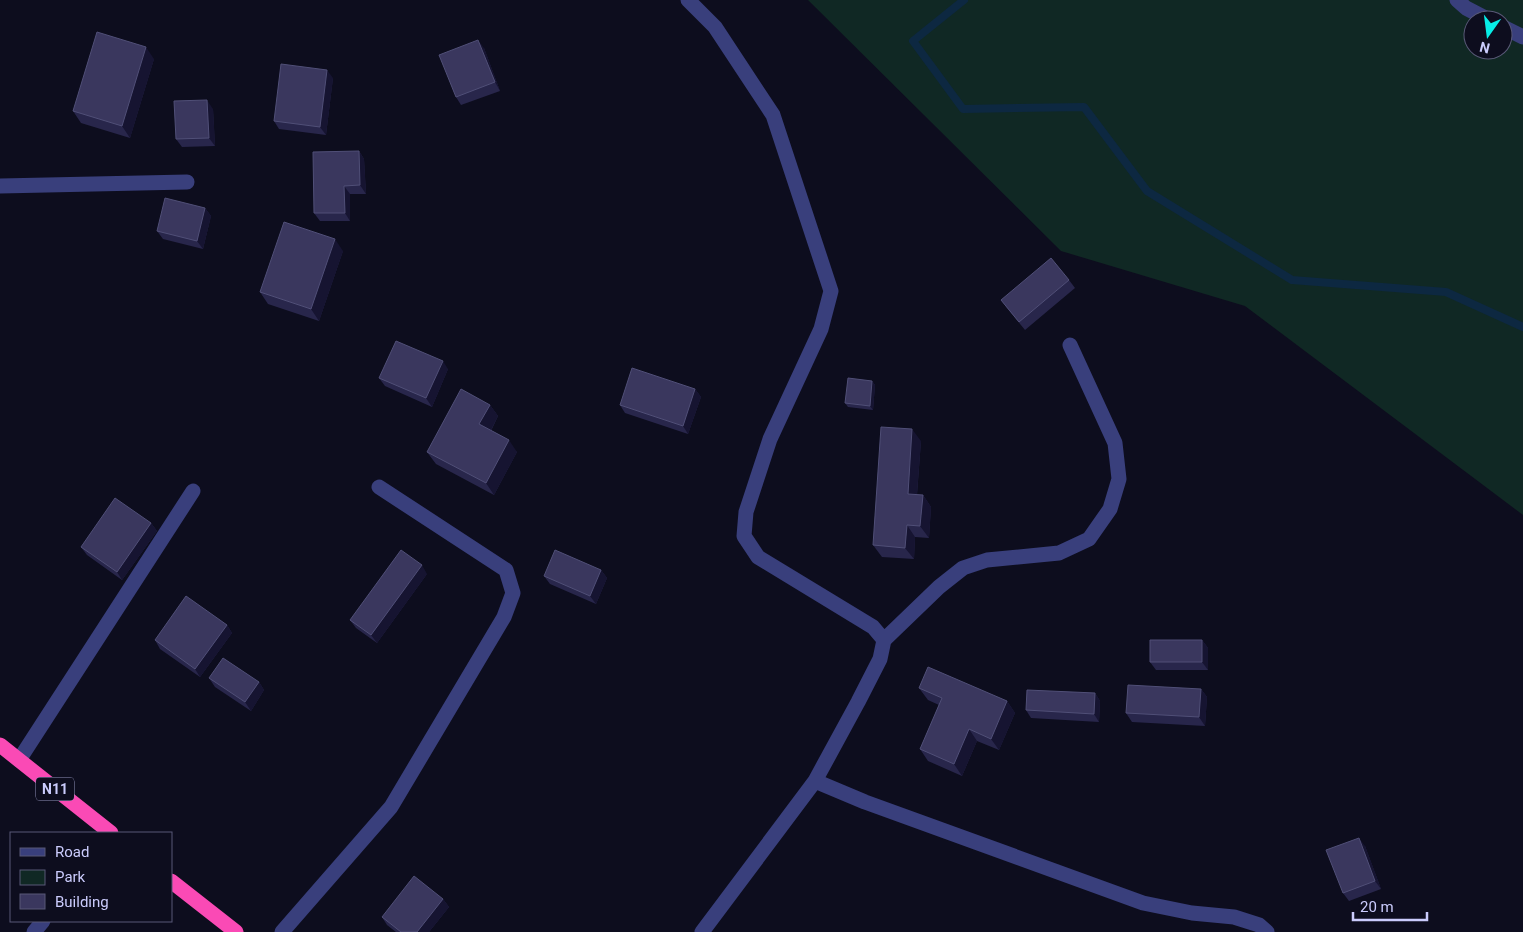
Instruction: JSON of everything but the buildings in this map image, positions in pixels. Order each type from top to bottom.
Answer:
[{"type":"highway","name":"N11","points":[[0,745],[110,832]]},
{"type":"highway","points":[[172,882],[236,932]]},
{"type":"street","points":[[688,0],[715,27],[773,115],[831,291],[822,329],[770,439],[746,512],[744,536],[758,557],[873,627],[884,640]]},
{"type":"street","points":[[1457,0],[1470,10]]},
{"type":"street","points":[[0,186],[187,182]]},
{"type":"street","points":[[702,932],[815,781],[880,659],[884,640],[939,587],[963,568],[987,560],[1059,553],[1089,539],[1110,509],[1119,479],[1115,443],[1070,345]]},
{"type":"street","points":[[282,932],[391,807],[504,617],[513,593],[506,570],[379,487]]},
{"type":"street","points":[[19,760],[193,491]]},
{"type":"street","points":[[815,781],[866,802],[1143,903],[1192,913],[1234,917],[1259,925],[1267,932]]},
{"type":"street","points":[[34,932],[42,922]]},
{"type":"green space","points":[[808,0],[1523,0],[1523,515],[1245,306],[1061,251]]},
{"type":"waterway","points":[[964,0],[913,41],[963,109],[1084,107],[1147,191],[1292,280],[1446,292],[1523,327]]}]
